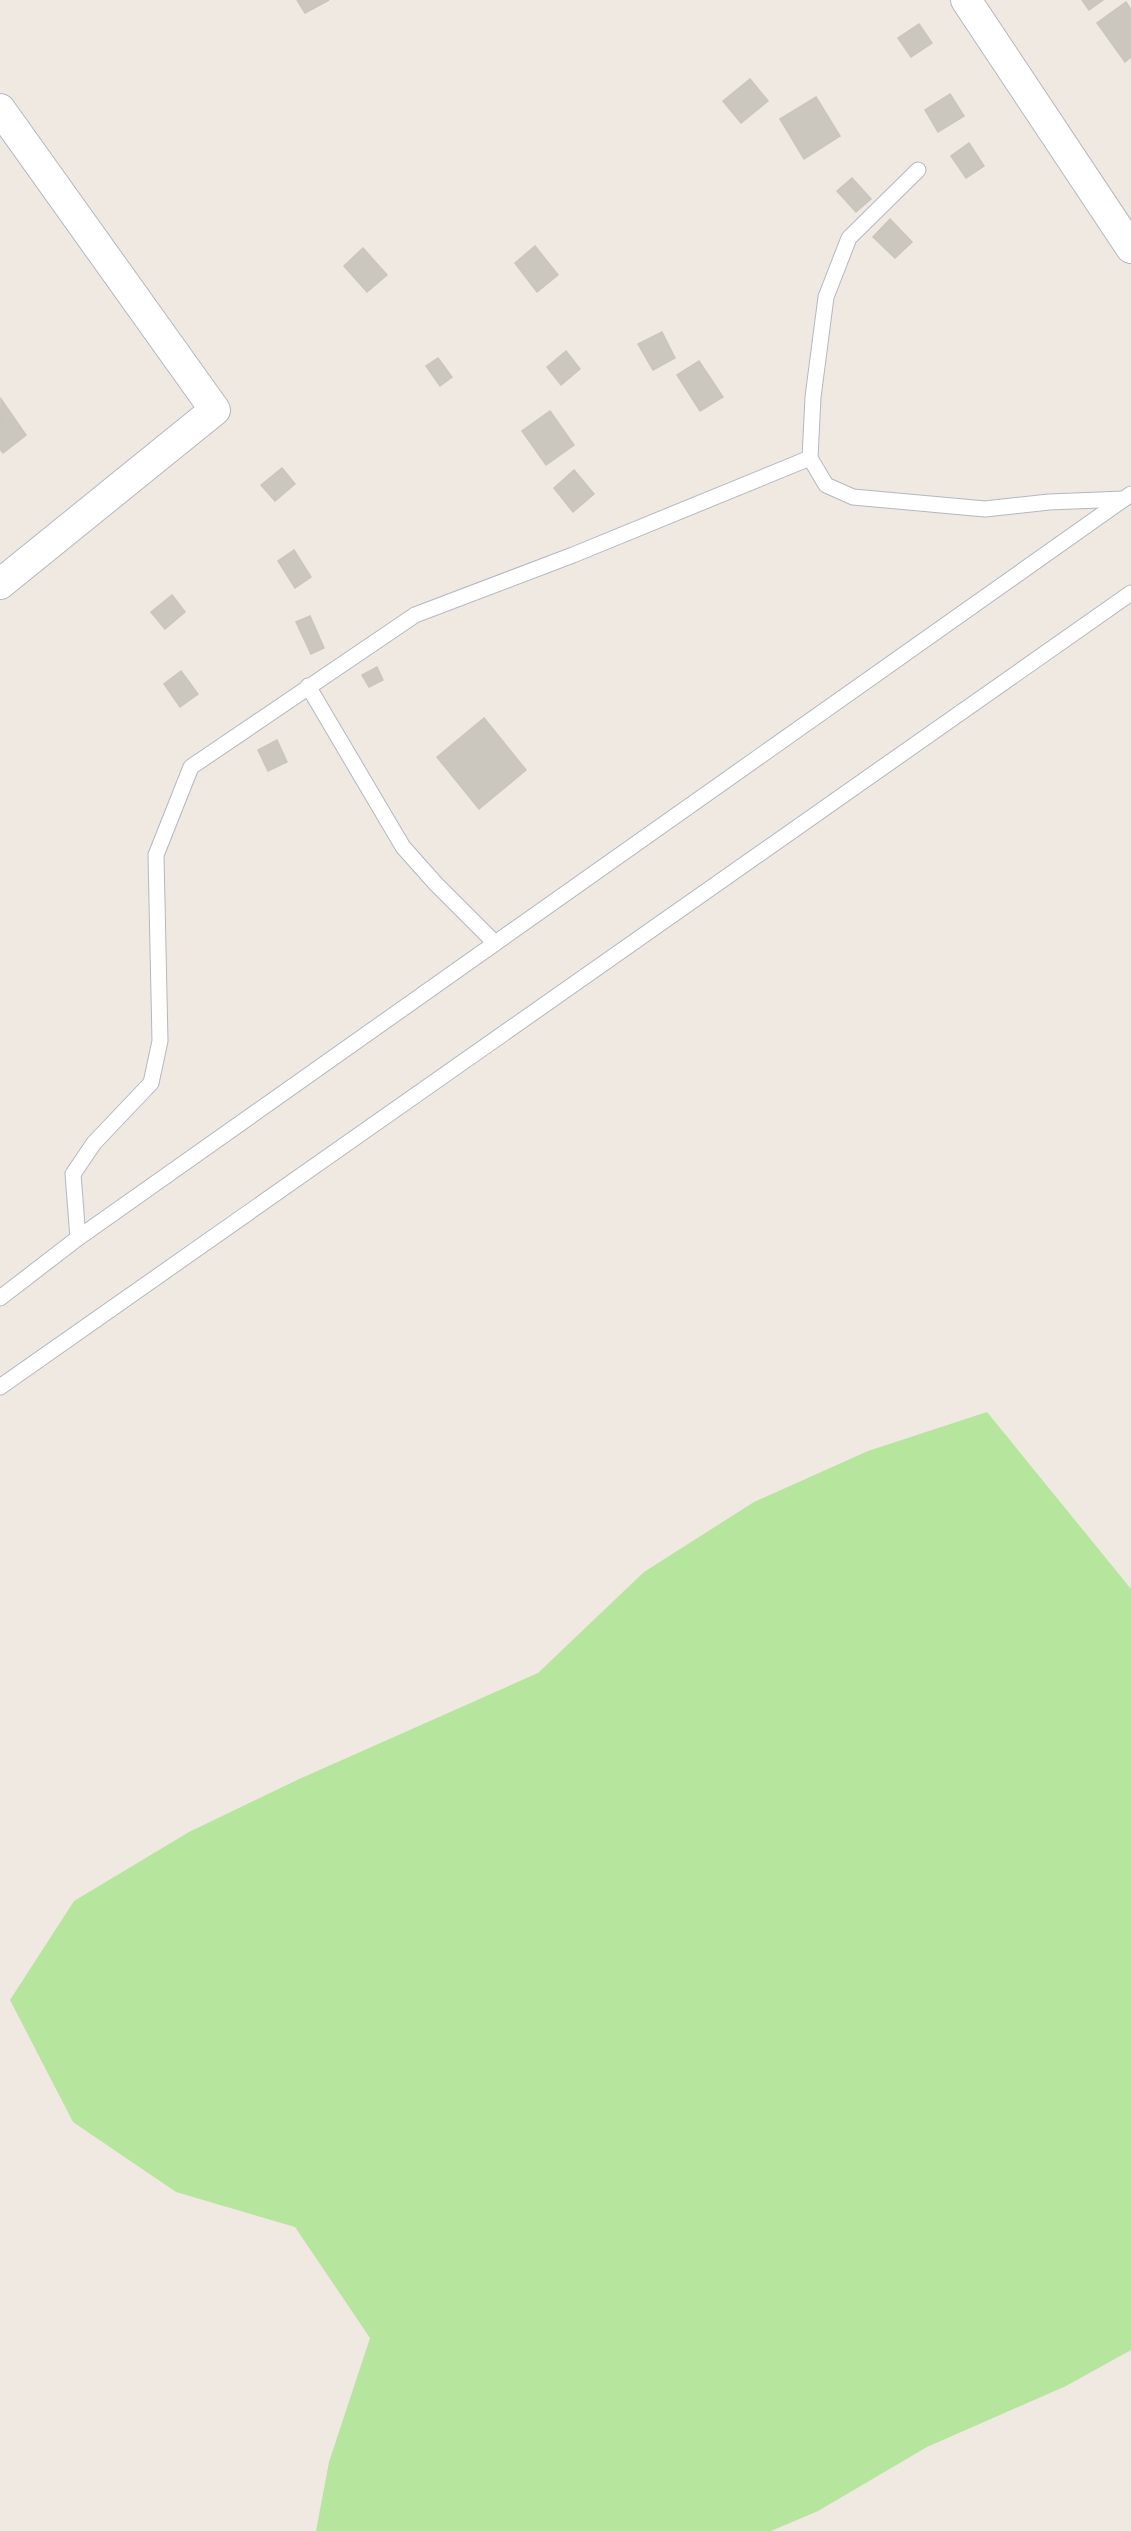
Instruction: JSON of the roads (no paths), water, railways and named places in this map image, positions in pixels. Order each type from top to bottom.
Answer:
[{"type":"street","points":[[966,0],[1131,248]]},
{"type":"street","points":[[0,109],[215,410],[0,584]]},
{"type":"lane","points":[[918,170],[849,238],[826,297],[813,397],[810,458],[826,485],[853,497],[985,509],[1127,496]]},
{"type":"lane","points":[[78,1238],[73,1174],[94,1143],[151,1083],[160,1041],[156,855],[191,767],[415,615],[573,555],[810,458]]},
{"type":"lane","points":[[0,1298],[78,1238],[1127,496]]},
{"type":"lane","points":[[0,1387],[1131,593]]},
{"type":"lane","points":[[308,686],[403,847],[495,943]]}]
